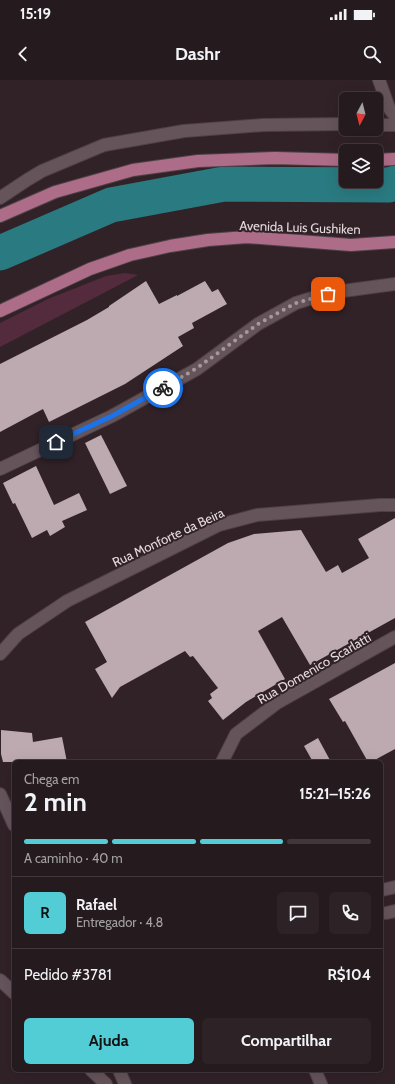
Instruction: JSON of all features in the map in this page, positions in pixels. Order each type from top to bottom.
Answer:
[{"type":"main road","points":[[0,216],[55,192],[133,170],[198,161],[275,158],[339,160]]},
{"type":"main road","points":[[383,160],[395,159]]},
{"type":"main road","name":"Avenida Luis Gushiken","points":[[0,311],[90,269],[130,256],[170,246],[208,240],[247,237],[351,244],[395,242]]},
{"type":"street","points":[[379,80],[389,108],[395,116]]},
{"type":"street","points":[[0,198],[42,171],[104,145],[184,131],[263,125],[339,124]]},
{"type":"street","points":[[383,125],[395,125]]},
{"type":"street","points":[[0,469],[112,416],[191,372],[258,324],[296,303],[328,294],[395,284]]},
{"type":"street","name":"Rua Monforte da Beira","points":[[0,654],[18,634],[67,602],[219,525],[257,515],[395,505]]},
{"type":"street","name":"Rua Domenico Scarlatti","points":[[223,760],[236,734],[277,703],[395,637]]},
{"type":"street","points":[[0,794],[12,821]]},
{"type":"street","points":[[383,890],[395,887]]},
{"type":"street","points":[[0,980],[12,991]]},
{"type":"street","points":[[93,1072],[106,1084]]},
{"type":"street","points":[[120,1072],[125,1084]]},
{"type":"street","points":[[316,1072],[321,1084]]},
{"type":"shaded area","points":[[125,273],[138,275],[0,347],[0,323],[48,299],[106,276]]},
{"type":"building","points":[[146,281],[159,304],[205,281],[212,292],[218,289],[227,304],[192,323],[194,328],[178,337],[183,346],[125,384],[49,422],[43,409],[0,432],[0,364],[87,320],[109,307]]},
{"type":"building","points":[[101,435],[127,486],[110,494],[85,443]]},
{"type":"building","points":[[36,466],[54,505],[79,493],[87,510],[62,521],[65,527],[50,536],[47,530],[32,538],[15,503],[13,504],[3,483]]},
{"type":"building","points":[[395,518],[395,618],[310,665],[282,617],[258,631],[285,679],[246,702],[223,720],[208,701],[212,698],[210,694],[218,688],[193,656],[190,657],[185,651],[120,687],[112,698],[95,669],[107,662],[85,622],[228,543],[254,534],[301,530],[326,572],[338,565],[342,573],[369,558],[358,539]]},
{"type":"building","points":[[395,663],[395,749],[375,760],[367,760],[345,721],[343,722],[329,699]]},
{"type":"building","points":[[1,730],[32,733],[33,742],[62,737],[67,760],[12,760],[12,762],[3,762],[1,754]]},
{"type":"building","points":[[318,738],[330,760],[312,760],[304,746]]},
{"type":"waterway","points":[[0,253],[111,205],[224,184],[389,185],[395,183]]},
{"type":"way so far","points":[[163,388],[197,368],[258,324],[296,303],[328,294]]},
{"type":"route","points":[[56,442],[112,416],[163,388]]}]
